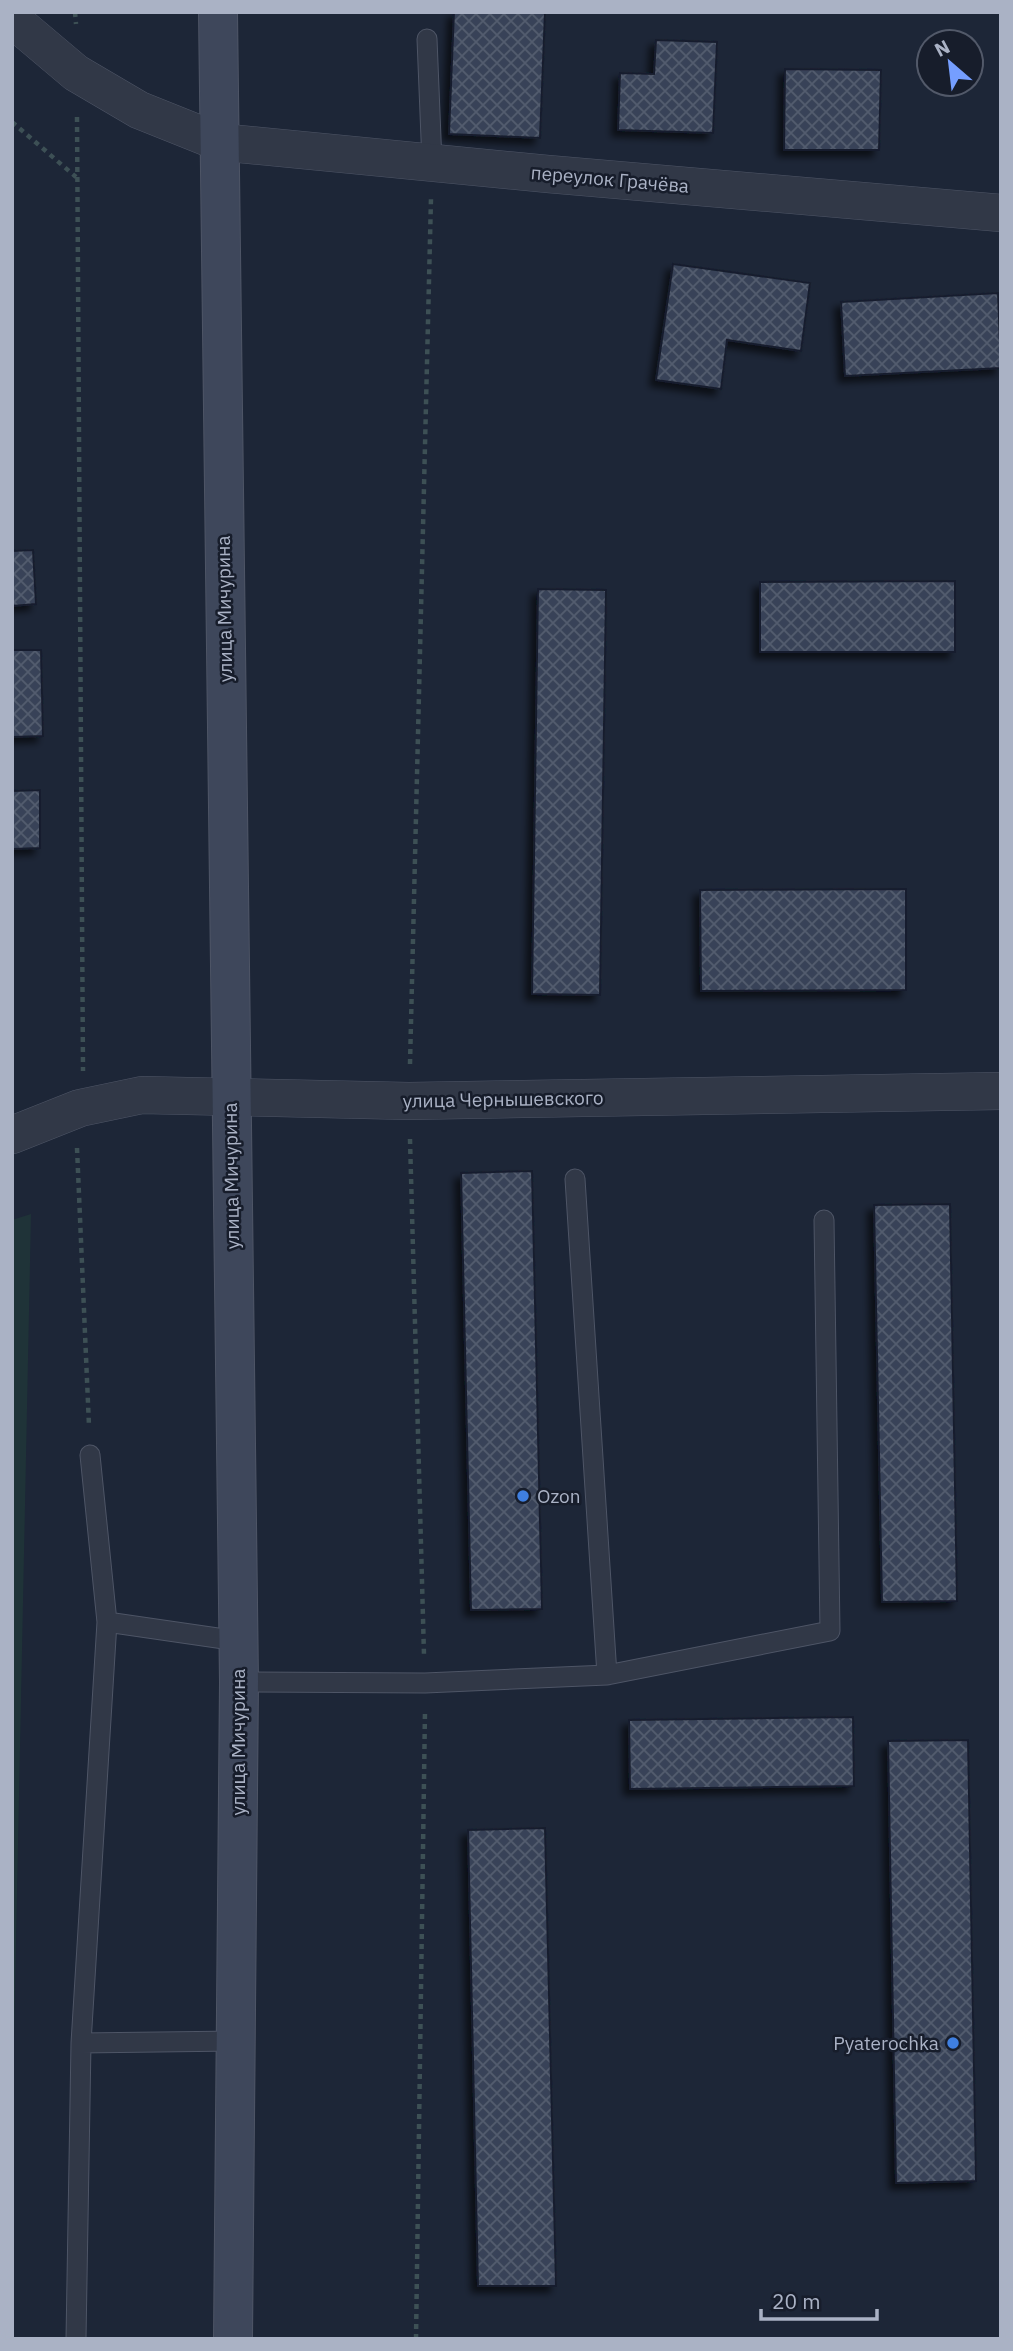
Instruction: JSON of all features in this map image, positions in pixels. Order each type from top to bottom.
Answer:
[{"type":"main road","name":"улица Мичурина","points":[[218,12],[229,1097],[239,1682],[233,2339]]},
{"type":"street","name":"переулок Грачёва","points":[[12,19],[76,73],[139,110],[219,142],[1001,213]]},
{"type":"street","name":"улица Чернышевского","points":[[12,1135],[80,1108],[142,1095],[409,1101],[1001,1091]]},
{"type":"lane","points":[[427,38],[432,163]]},
{"type":"lane","points":[[575,1179],[607,1675]]},
{"type":"lane","points":[[239,1682],[425,1683],[607,1675],[830,1630],[824,1220]]},
{"type":"lane","points":[[76,2339],[81,2043],[107,1622],[90,1455]]},
{"type":"lane","points":[[107,1622],[238,1642]]},
{"type":"lane","points":[[81,2043],[236,2041]]},
{"type":"path","points":[[75,12],[83,1072]]},
{"type":"path","points":[[12,122],[77,178]]},
{"type":"path","points":[[416,2339],[425,1683],[409,1101],[432,163]]},
{"type":"path","points":[[77,1143],[90,1455]]},
{"type":"green space","points":[[31,1214],[12,2135],[12,1220]]},
{"type":"building","points":[[454,12],[545,12],[540,138],[449,134]]},
{"type":"building","points":[[656,40],[717,42],[713,133],[618,130],[620,73],[654,74]]},
{"type":"building","points":[[785,69],[881,70],[879,150],[784,150]]},
{"type":"building","points":[[673,264],[810,283],[801,351],[727,340],[721,389],[656,380]]},
{"type":"building","points":[[998,293],[1001,368],[845,376],[841,302]]},
{"type":"building","points":[[33,550],[36,604],[12,606],[12,551]]},
{"type":"building","points":[[955,581],[955,652],[760,652],[760,582]]},
{"type":"building","points":[[538,589],[606,590],[600,995],[532,994]]},
{"type":"building","points":[[12,650],[41,650],[43,736],[12,737]]},
{"type":"building","points":[[40,790],[40,848],[12,849],[12,791]]},
{"type":"building","points":[[906,889],[906,990],[701,991],[700,890]]},
{"type":"building","points":[[532,1171],[542,1609],[471,1610],[461,1173]]},
{"type":"building","points":[[950,1204],[957,1601],[882,1602],[874,1205]]},
{"type":"building","points":[[853,1717],[854,1786],[630,1789],[629,1720]]},
{"type":"building","points":[[968,1740],[976,2181],[896,2183],[888,1741]]},
{"type":"building","points":[[545,1828],[556,2286],[478,2286],[468,1830]]},
{"type":"place","name":"Ozon","points":[[523,1496]]},
{"type":"place","name":"Pyaterochka","points":[[953,2043]]}]
